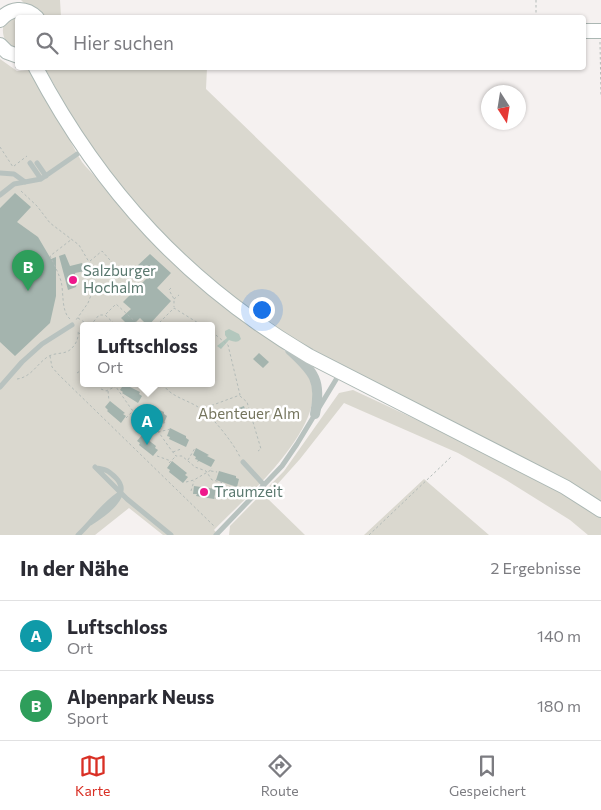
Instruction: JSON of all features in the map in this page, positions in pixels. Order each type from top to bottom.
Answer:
[{"type":"main road","points":[[0,20],[10,6],[25,10],[32,15]]},
{"type":"main road","points":[[586,31],[600,31]]},
{"type":"main road","points":[[0,45],[7,52],[15,55]]},
{"type":"main road","points":[[37,70],[84,149],[118,194],[162,244],[214,291],[279,338],[340,373],[559,484],[601,510]]},
{"type":"street","points":[[279,338],[304,363],[315,379],[319,397],[315,414]]},
{"type":"lane","points":[[0,195],[14,184],[44,178],[84,149]]},
{"type":"lane","points":[[30,163],[44,178]]},
{"type":"lane","points":[[37,163],[44,178]]},
{"type":"lane","points":[[0,173],[14,174],[25,182]]},
{"type":"lane","points":[[0,387],[42,344],[75,326]]},
{"type":"lane","points":[[218,533],[264,485],[292,452],[340,373]]},
{"type":"lane","points":[[243,462],[264,485]]},
{"type":"lane","points":[[95,468],[127,500],[171,535]]},
{"type":"lane","points":[[78,535],[114,504],[121,493]]},
{"type":"path","points":[[536,0],[536,15]]},
{"type":"path","points":[[600,31],[601,96]]},
{"type":"path","points":[[0,147],[13,167],[14,174]]},
{"type":"path","points":[[13,167],[27,156]]},
{"type":"path","points":[[14,184],[36,206],[50,224],[72,239],[79,245],[89,262],[94,283],[91,298],[74,322],[65,314],[61,280],[50,256],[72,239]]},
{"type":"path","points":[[89,262],[102,251],[117,268]]},
{"type":"path","points":[[83,277],[92,270]]},
{"type":"path","points":[[160,322],[174,308],[174,299],[169,290],[171,288]]},
{"type":"path","points":[[174,299],[179,295]]},
{"type":"path","points":[[85,296],[91,298]]},
{"type":"path","points":[[105,315],[116,304],[136,322]]},
{"type":"path","points":[[174,308],[196,322]]},
{"type":"path","points":[[93,322],[99,315],[105,315],[113,322]]},
{"type":"path","points":[[78,318],[84,322]]},
{"type":"path","points":[[6,380],[28,376],[50,355],[64,353],[72,348],[78,340],[79,332],[75,326]]},
{"type":"path","points":[[215,334],[226,342],[230,350],[240,395],[247,402],[261,449],[258,450]]},
{"type":"path","points":[[50,355],[52,367],[58,374],[218,533]]},
{"type":"path","points":[[101,389],[106,391],[112,387]]},
{"type":"path","points":[[116,387],[134,411],[151,423],[176,456]]},
{"type":"path","points":[[166,387],[173,394],[202,409],[234,445],[243,462]]},
{"type":"path","points":[[108,390],[109,401]]},
{"type":"path","points":[[202,409],[240,395]]},
{"type":"path","points":[[126,418],[134,411]]},
{"type":"path","points":[[140,414],[139,429],[141,434]]},
{"type":"path","points":[[155,429],[161,427],[165,422]]},
{"type":"path","points":[[157,432],[171,429]]},
{"type":"path","points":[[188,460],[195,448]]},
{"type":"path","points":[[172,452],[181,449]]},
{"type":"path","points":[[157,456],[171,460]]},
{"type":"path","points":[[168,463],[176,456],[182,456],[195,467],[206,472],[212,480],[221,482],[226,494],[219,498],[214,498]]},
{"type":"path","points":[[369,535],[451,457]]},
{"type":"path","points":[[186,482],[194,480],[211,470],[217,472]]},
{"type":"path","points":[[191,491],[194,480]]},
{"type":"path","points":[[224,487],[232,489],[235,487]]},
{"type":"green space","points":[[21,0],[60,0],[61,15],[42,15]]},
{"type":"green space","points":[[12,15],[15,15],[15,49],[5,40],[3,28]]},
{"type":"green space","name":"Abenteuer Alm","points":[[0,59],[17,71],[29,70],[82,162],[137,225],[196,281],[286,351],[309,377],[313,388],[311,406],[304,426],[292,445],[277,465],[214,530],[219,535],[163,535],[129,508],[95,535],[0,535]]},
{"type":"green space","points":[[46,70],[207,70],[206,89],[601,471],[601,503],[295,340],[248,310],[175,249],[113,176],[72,118]]},
{"type":"green space","points":[[353,390],[555,487],[601,516],[601,535],[588,535],[570,520],[458,453],[344,403],[300,459],[266,497],[305,535],[229,535],[230,526],[284,471],[339,393]]},
{"type":"green space","points":[[424,479],[489,535],[364,535]]},
{"type":"shaded area","points":[[229,329],[239,334],[241,339],[236,342],[229,340],[221,349],[217,346],[227,338],[225,331]]},
{"type":"building","points":[[15,193],[31,207],[17,222],[38,237],[51,259],[56,257],[56,296],[50,323],[15,356],[0,342],[0,208]]},
{"type":"building","points":[[65,254],[70,266],[82,263],[85,271],[75,273],[76,287],[68,290],[59,256]]},
{"type":"building","points":[[150,254],[171,273],[157,288],[171,301],[152,322],[144,322],[140,318],[136,322],[125,322],[121,318],[131,309],[123,302],[147,278],[136,267]]},
{"type":"building","points":[[259,353],[269,362],[263,368],[253,359]]},
{"type":"building","points":[[122,387],[130,387],[140,392],[139,394],[142,396],[138,403],[120,390]]},
{"type":"building","points":[[110,401],[125,413],[123,414],[126,416],[121,423],[105,407]]},
{"type":"building","points":[[148,405],[164,412],[167,416],[164,423],[147,416],[148,414],[144,412]]},
{"type":"building","points":[[244,406],[248,419],[240,421],[236,409]]},
{"type":"building","points":[[170,428],[186,436],[189,440],[186,447],[169,439],[170,437],[167,436]]},
{"type":"building","points":[[142,435],[156,446],[155,448],[158,450],[153,456],[139,445],[140,443],[137,441]]},
{"type":"building","points":[[196,448],[215,460],[211,467],[199,461],[197,462],[198,460],[193,455]]},
{"type":"building","points":[[172,461],[187,473],[185,475],[188,477],[183,483],[169,472],[170,470],[167,468]]},
{"type":"building","points":[[219,471],[236,476],[239,479],[237,487],[216,480]]},
{"type":"building","name":"Traumzeit","points":[[194,486],[216,489],[214,499],[196,496],[197,494],[193,494]]},
{"type":"place","name":"Salzburger Hochalm","points":[[73,280]]},
{"type":"place","name":"Alpenpark Neuss","points":[[28,291]]},
{"type":"place","name":"Luftschloss","points":[[147,445]]},
{"type":"place","name":"Traumzeit","points":[[204,492]]}]
